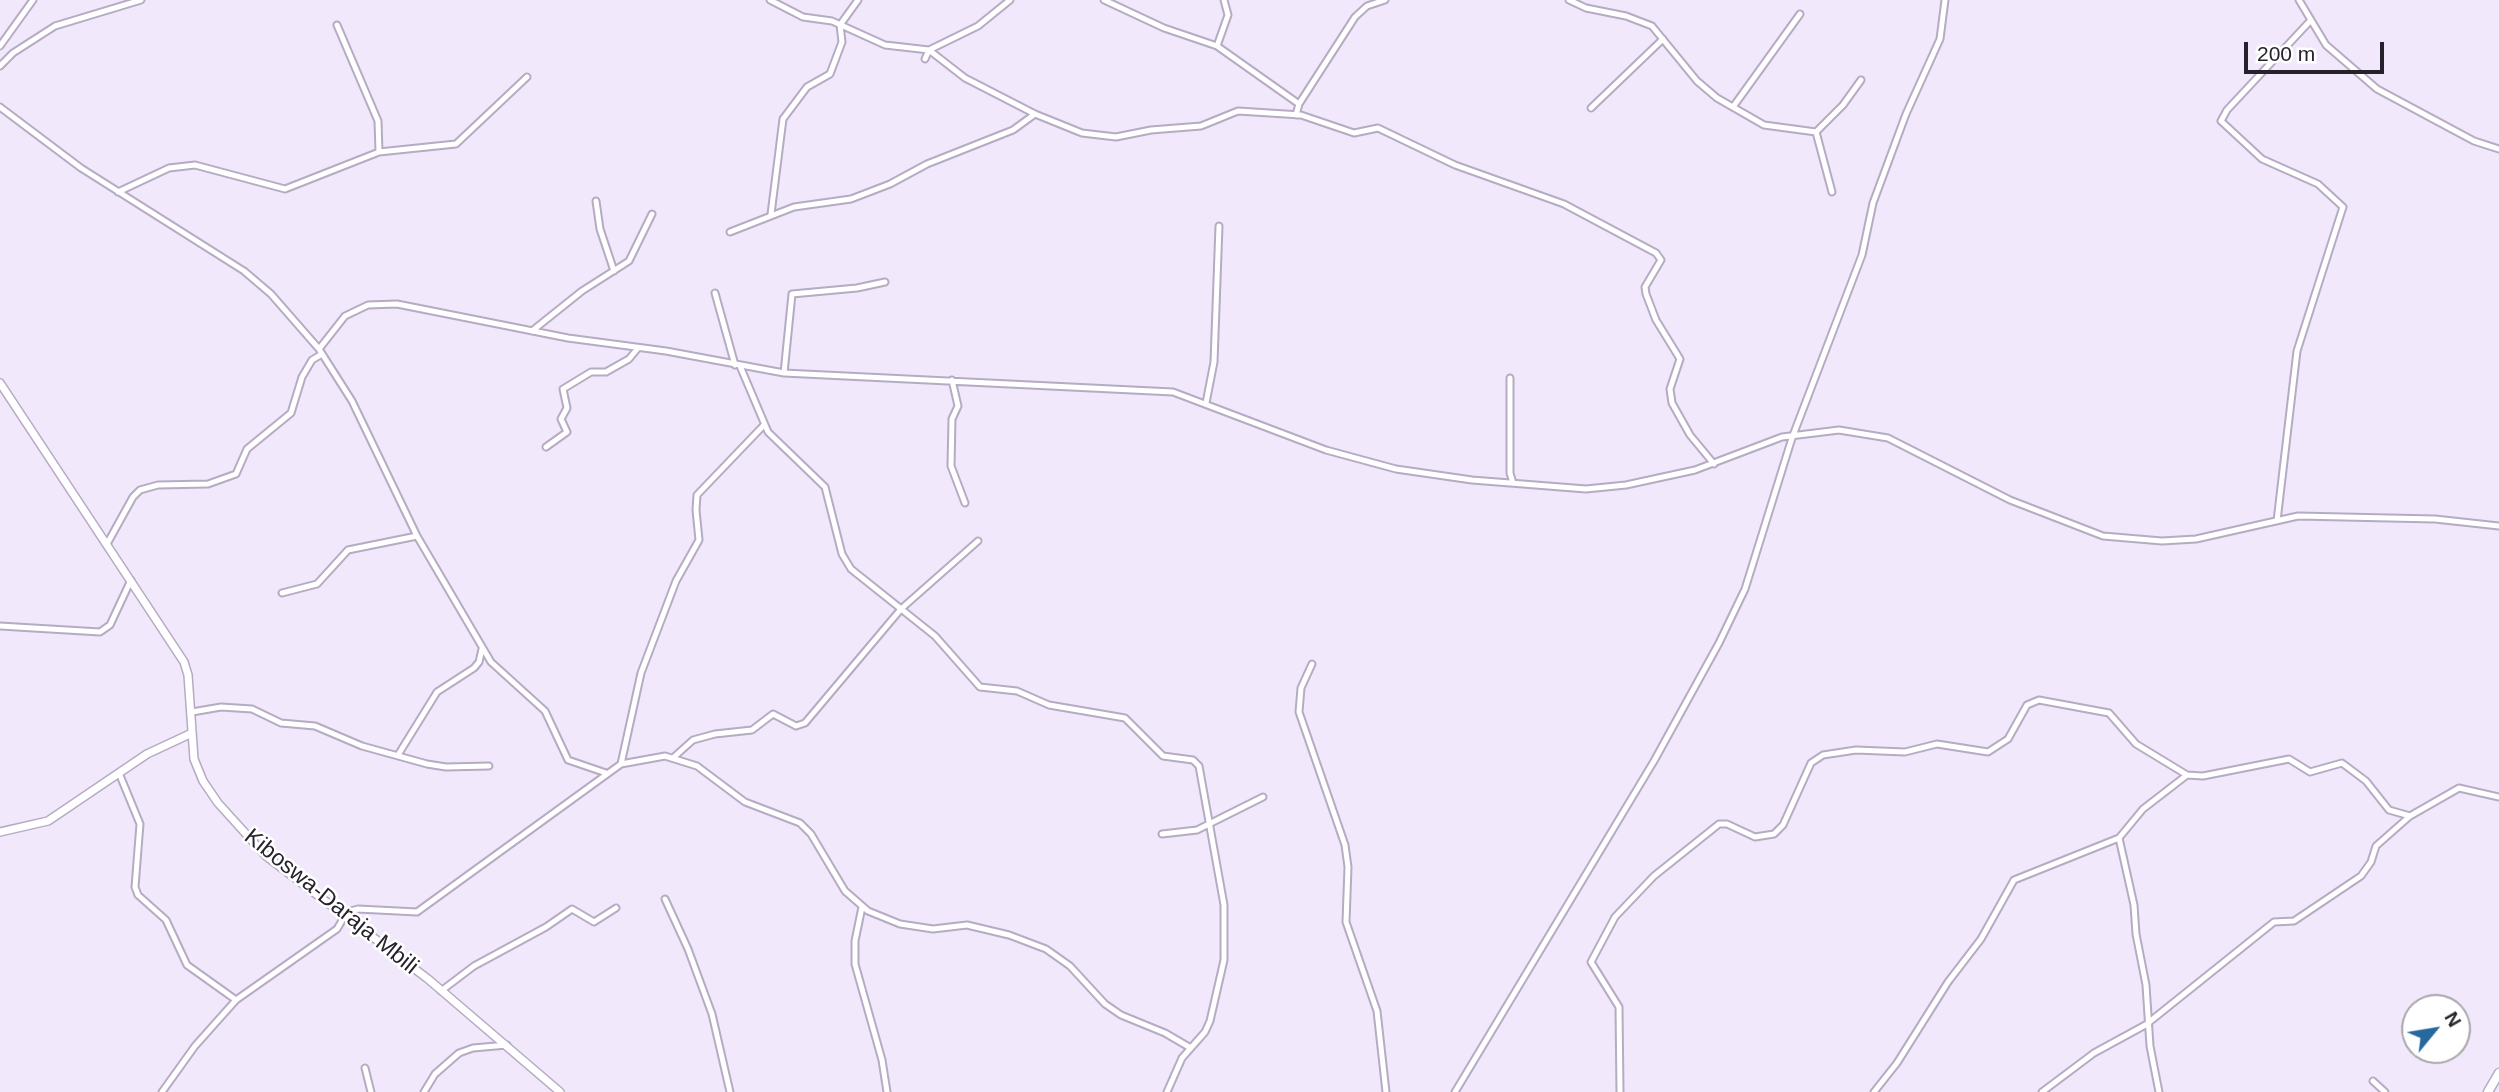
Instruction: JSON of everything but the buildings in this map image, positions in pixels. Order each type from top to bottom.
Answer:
[{"type":"highway","points":[[2488,1092],[2499,1073]]},
{"type":"main road","name":"Kiboswa-Daraja Mbili","points":[[0,383],[184,662],[192,712],[194,759],[203,781],[239,829],[266,856],[441,991],[560,1092]]},
{"type":"main road","points":[[0,832],[48,821],[168,742],[192,733]]},
{"type":"street","points":[[0,46],[33,0]]},
{"type":"street","points":[[0,66],[13,53],[55,26],[141,0]]},
{"type":"street","points":[[769,0],[803,17],[840,25],[885,45],[929,50],[965,78],[1035,114],[1102,137],[1201,126],[1238,111],[1296,115],[1354,134],[1373,127],[1386,131],[1455,165],[1564,204],[1656,253],[1661,260],[1645,287],[1656,320],[1680,359],[1670,389],[1672,403],[1690,435],[1714,464]]},
{"type":"street","points":[[771,214],[783,119],[807,87],[830,74],[842,42],[840,25],[858,0]]},
{"type":"street","points":[[925,59],[929,50],[978,26],[1010,0]]},
{"type":"street","points":[[1104,0],[1164,28],[1217,46],[1299,104]]},
{"type":"street","points":[[1217,46],[1228,15],[1224,0]]},
{"type":"street","points":[[1296,115],[1299,104],[1355,17],[1362,9],[1385,0]]},
{"type":"street","points":[[1569,0],[1586,8],[1640,20],[1652,26],[1697,81],[1764,125],[1816,132]]},
{"type":"street","points":[[1586,8],[1588,0]]},
{"type":"street","points":[[1455,1092],[1654,761],[1719,643],[1752,569],[1793,438],[1862,255],[1873,203],[1940,39],[1945,0]]},
{"type":"street","points":[[2299,0],[2326,45],[2377,89],[2474,141],[2499,149]]},
{"type":"street","points":[[1733,107],[1800,14]]},
{"type":"street","points":[[2277,521],[2297,351],[2343,207],[2318,184],[2262,159],[2221,121],[2227,110],[2311,20]]},
{"type":"street","points":[[337,25],[378,121],[379,152]]},
{"type":"street","points":[[1591,108],[1663,39]]},
{"type":"street","points":[[118,192],[169,168],[195,165],[285,189],[379,152],[456,144],[527,77]]},
{"type":"street","points":[[1816,132],[1843,105],[1861,80]]},
{"type":"street","points":[[0,107],[118,192],[244,271],[271,293],[320,351],[369,432],[417,536],[491,662],[545,710],[568,760],[606,773]]},
{"type":"street","points":[[730,232],[794,207],[851,199],[1013,130],[1035,114]]},
{"type":"street","points":[[1816,132],[1832,192]]},
{"type":"street","points":[[596,201],[600,229],[614,271]]},
{"type":"street","points":[[532,331],[582,291],[631,259],[652,214]]},
{"type":"street","points":[[1206,403],[1214,362],[1219,226]]},
{"type":"street","points":[[784,373],[792,294],[857,288],[886,282]]},
{"type":"street","points":[[715,293],[737,365],[764,425],[777,442],[825,487],[842,554],[851,569],[935,636],[980,687],[1017,691],[1049,705],[1125,718],[1163,755],[1197,762],[1224,905],[1224,960],[1210,1021],[1205,1032],[1189,1047],[1167,1092]]},
{"type":"street","points":[[107,544],[133,496],[140,490],[158,485],[208,484],[236,474],[247,449],[291,413],[302,377],[345,316],[377,304],[409,306],[532,331],[784,373],[1173,392],[1299,441],[1396,469],[1513,483],[1586,489],[1626,485],[1714,464],[1782,437],[1793,438],[1839,430],[1888,438],[2010,499],[2103,536],[2162,541],[2196,540],[2298,516],[2435,519],[2499,526]]},
{"type":"street","points":[[546,447],[567,432],[561,419],[567,408],[563,389],[591,372],[606,372],[629,359],[638,348]]},
{"type":"street","points":[[1510,378],[1510,473],[1513,483]]},
{"type":"street","points":[[952,380],[958,406],[952,419],[951,466],[965,503]]},
{"type":"street","points":[[621,764],[641,673],[676,581],[699,540],[697,495],[764,425]]},
{"type":"street","points":[[282,593],[317,584],[348,550],[417,536]]},
{"type":"street","points":[[674,757],[692,740],[715,734],[752,730],[773,713],[796,726],[805,723],[901,609],[978,541]]},
{"type":"street","points":[[0,626],[100,632],[110,625],[131,580]]},
{"type":"street","points":[[398,755],[437,692],[474,667],[479,662],[482,649]]},
{"type":"street","points":[[1312,664],[1301,688],[1299,712],[1345,845],[1348,867],[1346,922],[1377,1012],[1386,1092]]},
{"type":"street","points":[[1620,1092],[1619,1007],[1591,962],[1615,917],[1654,876],[1719,824],[1727,824],[1755,837],[1774,834],[1783,825],[1811,763],[1817,758],[1856,750],[1915,751],[1937,744],[1988,752],[2008,739],[2027,705],[2039,700],[2109,713],[2136,744],[2187,775],[2203,776],[2289,759],[2310,772],[2342,763],[2366,781],[2389,810],[2410,816]]},
{"type":"street","points":[[192,712],[229,707],[252,709],[281,723],[315,726],[362,746],[446,767],[489,765]]},
{"type":"street","points":[[162,1092],[195,1045],[236,1000],[281,965],[337,929],[345,916],[358,909],[407,913],[425,908],[574,800],[606,773],[621,764],[652,757],[674,757],[697,766],[745,802],[806,828],[845,891],[862,906],[900,924],[933,929],[967,925],[1009,935],[1046,949],[1070,966],[1105,1003],[1121,1015],[1165,1033],[1189,1047]]},
{"type":"street","points":[[119,773],[140,824],[135,887],[138,895],[166,920],[187,965],[236,1000]]},
{"type":"street","points":[[1874,1092],[1897,1063],[1948,982],[1980,939],[2014,880],[2119,838],[2143,810],[2187,775]]},
{"type":"street","points":[[2042,1092],[2094,1053],[2148,1023],[2274,922],[2294,921],[2361,876],[2371,862],[2376,846],[2410,816],[2459,788],[2499,797]]},
{"type":"street","points":[[1161,834],[1197,830],[1263,797]]},
{"type":"street","points":[[2119,838],[2134,905],[2159,1092]]},
{"type":"street","points":[[665,899],[688,949],[712,1014],[730,1092]]},
{"type":"street","points":[[862,906],[855,941],[855,964],[882,1060],[887,1092]]},
{"type":"street","points":[[441,991],[474,966],[547,927],[572,909],[594,922],[616,908]]},
{"type":"street","points":[[424,1092],[435,1074],[459,1053],[472,1048],[507,1045]]},
{"type":"street","points":[[365,1068],[371,1092]]},
{"type":"street","points":[[2373,1081],[2385,1092]]}]
